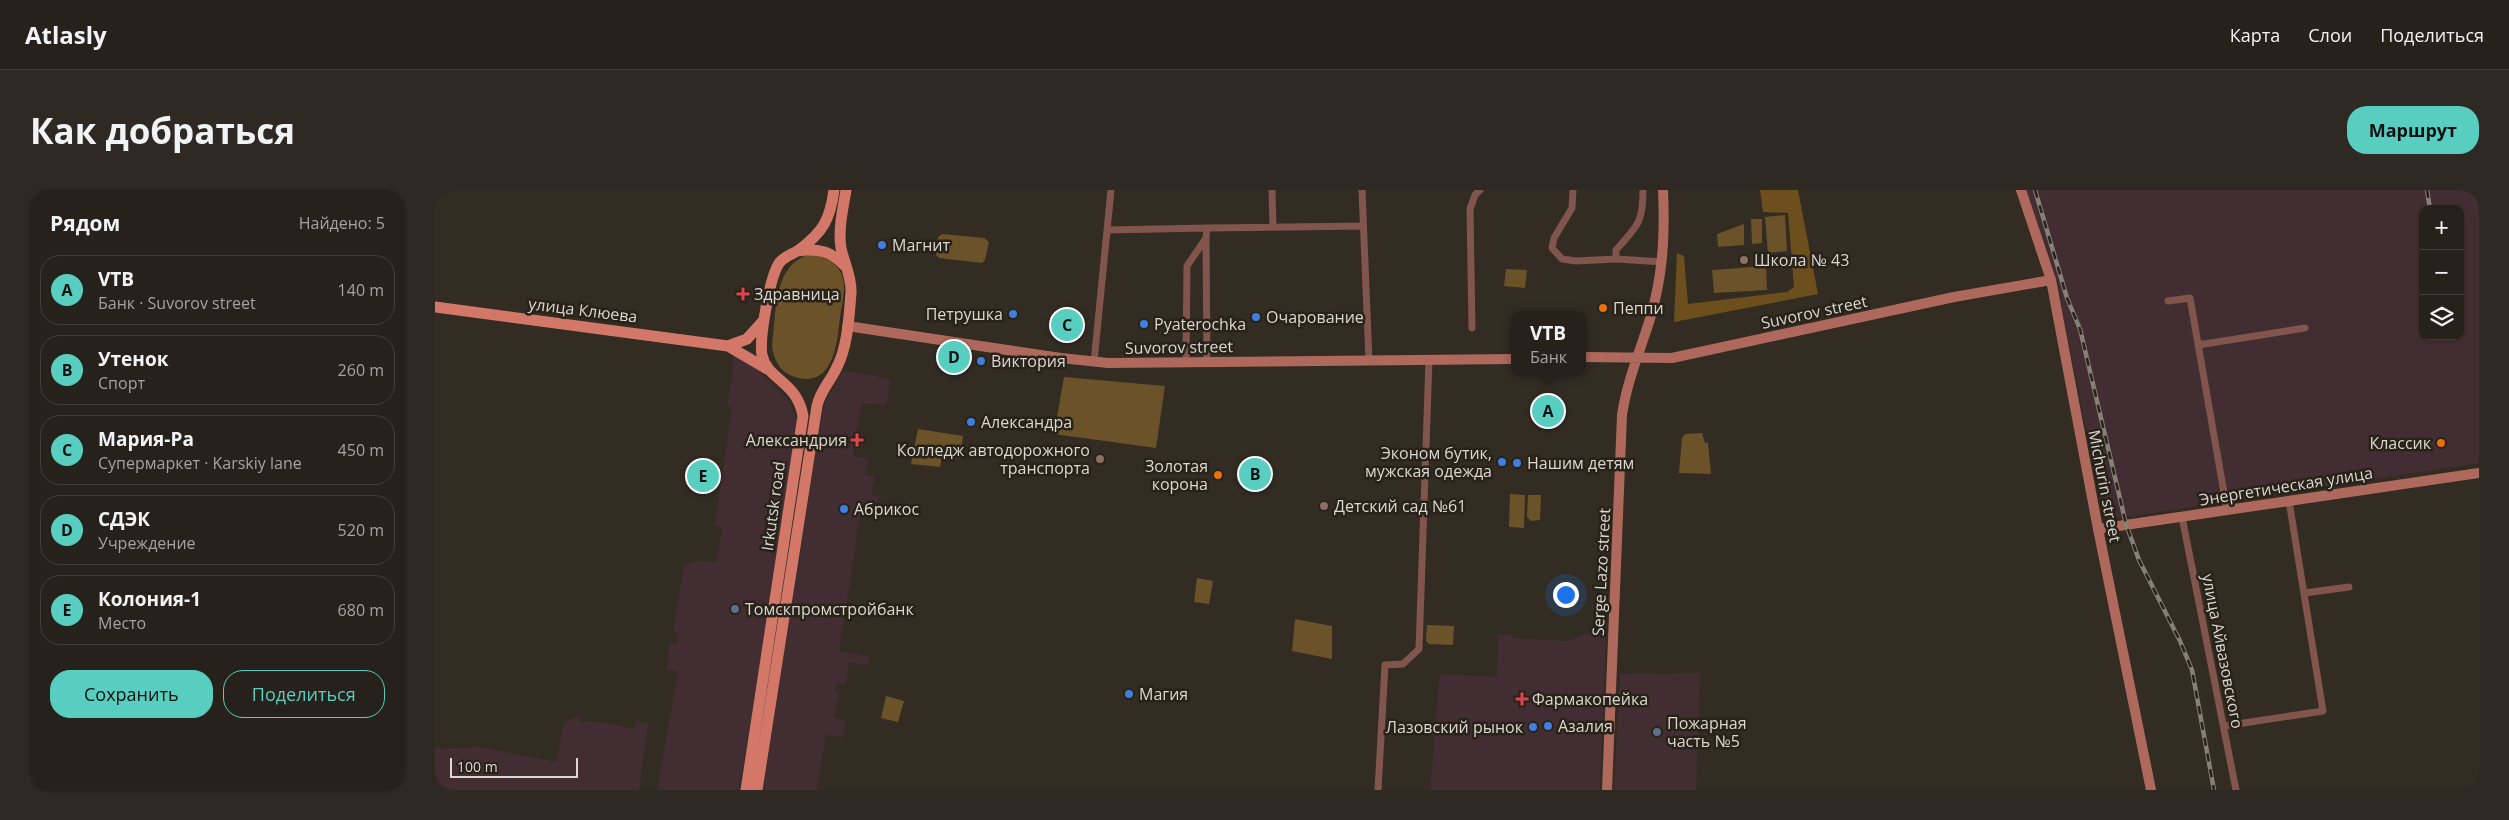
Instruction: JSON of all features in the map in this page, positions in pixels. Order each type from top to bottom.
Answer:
[{"type":"main road","name":"Irkutsk road","points":[[746,790],[803,416],[801,404],[795,394],[769,370],[764,362],[761,349],[773,273],[782,260],[818,234],[828,221],[834,190]]},
{"type":"main road","name":"Irkutsk road","points":[[757,790],[817,406],[821,392],[836,369],[841,357],[847,326],[851,290],[841,246],[840,231],[846,190]]},
{"type":"main road","points":[[797,251],[812,249],[824,251],[836,257],[847,268]]},
{"type":"main road","name":"улица Клюева","points":[[435,307],[727,346],[769,370]]},
{"type":"main road","points":[[727,346],[753,334],[766,316]]},
{"type":"street","points":[[1094,362],[1111,190]]},
{"type":"street","points":[[1272,190],[1273,227]]},
{"type":"street","points":[[1362,190],[1369,361]]},
{"type":"street","points":[[1472,328],[1470,209],[1475,195],[1480,190]]},
{"type":"street","points":[[1573,190],[1572,208],[1554,238],[1552,248],[1562,259],[1576,261],[1616,258],[1663,262]]},
{"type":"street","points":[[1616,258],[1616,250],[1639,224],[1643,210],[1643,190]]},
{"type":"street","name":"Serge Lazo street","points":[[1607,790],[1622,415],[1636,358],[1651,317],[1663,262],[1663,190]]},
{"type":"street","name":"Michurin street","points":[[2021,190],[2051,280],[2098,529],[2151,790]]},
{"type":"street","points":[[1107,230],[1363,226]]},
{"type":"street","points":[[1207,228],[1207,361]]},
{"type":"street","points":[[1185,361],[1187,266],[1206,238]]},
{"type":"street","name":"Suvorov street","points":[[1586,357],[1672,358],[1954,297],[2051,280]]},
{"type":"street","points":[[2168,301],[2189,298],[2227,510]]},
{"type":"street","name":"Suvorov street","points":[[847,326],[1094,362],[1511,359]]},
{"type":"street","points":[[2198,345],[2305,328]]},
{"type":"street","points":[[1378,790],[1385,665],[1403,664],[1419,649],[1429,360]]},
{"type":"street","name":"Энергетическая улица","points":[[2098,529],[2479,472]]},
{"type":"street","points":[[2223,726],[2323,712],[2289,501]]},
{"type":"street","name":"улица Айвазовского","points":[[2182,517],[2236,790]]},
{"type":"street","points":[[2304,593],[2349,588]]},
{"type":"shaded area","points":[[1760,190],[1798,190],[1818,294],[1674,322],[1677,253],[1684,256],[1688,304],[1787,292],[1794,287],[1788,213],[1763,212]]},
{"type":"shaded area","points":[[2026,190],[2475,190],[2479,206],[2479,463],[2106,520],[2054,274]]},
{"type":"shaded area","points":[[1785,215],[1787,251],[1768,253],[1765,217]]},
{"type":"shaded area","points":[[1751,219],[1762,219],[1762,243],[1752,244]]},
{"type":"shaded area","points":[[1744,224],[1744,245],[1718,247],[1717,234]]},
{"type":"shaded area","points":[[942,234],[984,238],[989,242],[985,260],[982,263],[939,258],[936,255],[938,237]]},
{"type":"shaded area","points":[[811,254],[831,262],[837,267],[844,282],[844,288],[837,340],[830,363],[816,377],[806,379],[787,374],[780,367],[775,359],[772,345],[776,305],[783,279],[789,268],[798,259]]},
{"type":"shaded area","points":[[1766,266],[1767,290],[1714,293],[1712,270]]},
{"type":"shaded area","points":[[1506,269],[1527,270],[1525,288],[1504,286]]},
{"type":"shaded area","points":[[733,355],[755,367],[789,401],[797,421],[739,790],[657,790],[678,671],[666,669],[670,643],[677,644],[678,633],[673,632],[684,565],[697,561],[716,562],[723,527],[715,525],[732,407],[727,406],[733,373]]},
{"type":"shaded area","points":[[844,371],[891,379],[886,405],[862,403],[856,435],[854,435],[852,442],[855,443],[853,456],[868,459],[865,475],[874,477],[871,494],[878,496],[876,512],[861,510],[839,651],[870,657],[868,665],[849,662],[846,684],[837,683],[835,692],[839,692],[834,718],[846,720],[843,737],[826,735],[817,790],[763,790],[823,408]]},
{"type":"shaded area","points":[[1064,377],[1165,386],[1156,448],[1054,434]]},
{"type":"shaded area","points":[[918,429],[963,436],[960,459],[942,456],[940,467],[911,464]]},
{"type":"shaded area","points":[[1702,433],[1705,443],[1708,443],[1711,474],[1679,473],[1682,438],[1685,434]]},
{"type":"shaded area","points":[[1510,494],[1525,495],[1524,528],[1509,527]]},
{"type":"shaded area","points":[[1528,495],[1541,495],[1540,520],[1531,521],[1527,517]]},
{"type":"shaded area","points":[[1197,578],[1213,581],[1209,604],[1194,602]]},
{"type":"shaded area","points":[[1295,619],[1332,626],[1332,659],[1292,651]]},
{"type":"shaded area","points":[[1427,625],[1454,626],[1453,645],[1429,644],[1426,641]]},
{"type":"shaded area","points":[[1585,634],[1606,634],[1600,790],[1430,790],[1440,674],[1497,677],[1498,635],[1512,635],[1512,638],[1568,641]]},
{"type":"shaded area","name":"Пожарная часть №5","points":[[1700,673],[1696,790],[1614,790],[1620,674]]},
{"type":"shaded area","points":[[886,696],[904,701],[898,722],[881,718]]},
{"type":"shaded area","points":[[580,714],[579,722],[594,721],[634,729],[636,721],[648,723],[639,790],[435,790],[435,746],[442,749],[480,747],[556,762],[564,723]]},
{"type":"railway","points":[[2035,190],[2067,298],[2080,329],[2126,524],[2139,560],[2180,641],[2192,670],[2214,790]]},
{"type":"railway","points":[[2427,190],[2429,205]]},
{"type":"place","name":"Магнит","points":[[882,245]]},
{"type":"place","name":"Школа № 43","points":[[1744,260]]},
{"type":"place","name":"Здравница","points":[[743,294]]},
{"type":"place","name":"Пеппи","points":[[1603,308]]},
{"type":"place","name":"Петрушка","points":[[1013,314]]},
{"type":"place","name":"Очарование","points":[[1256,317]]},
{"type":"place","name":"Pyaterochka","points":[[1144,324]]},
{"type":"place","name":"Мария-Ра","points":[[1067,325]]},
{"type":"place","name":"СДЭК","points":[[954,357]]},
{"type":"place","name":"Виктория","points":[[981,361]]},
{"type":"place","name":"VTB","points":[[1548,411]]},
{"type":"place","name":"Александра","points":[[971,422]]},
{"type":"place","name":"Александрия","points":[[857,440]]},
{"type":"place","name":"Классик","points":[[2441,443]]},
{"type":"place","name":"Колледж автодорожного транспорта","points":[[1100,459]]},
{"type":"place","name":"Эконом бутик, мужская одежда","points":[[1502,462]]},
{"type":"place","name":"Нашим детям","points":[[1517,463]]},
{"type":"place","name":"Утенок","points":[[1255,474]]},
{"type":"place","name":"Золотая корона","points":[[1218,475]]},
{"type":"place","name":"Колония-1","points":[[703,476]]},
{"type":"place","name":"Детский сад №61","points":[[1324,506]]},
{"type":"place","name":"Абрикос","points":[[844,509]]},
{"type":"place","name":"Томскпромстройбанк","points":[[735,609]]},
{"type":"place","name":"Магия","points":[[1129,694]]},
{"type":"place","name":"Фармакопейка","points":[[1522,699]]},
{"type":"place","name":"Азалия","points":[[1548,726]]},
{"type":"place","name":"Лазовский рынок","points":[[1533,727]]},
{"type":"place","name":"Пожарная часть №5","points":[[1657,732]]}]
